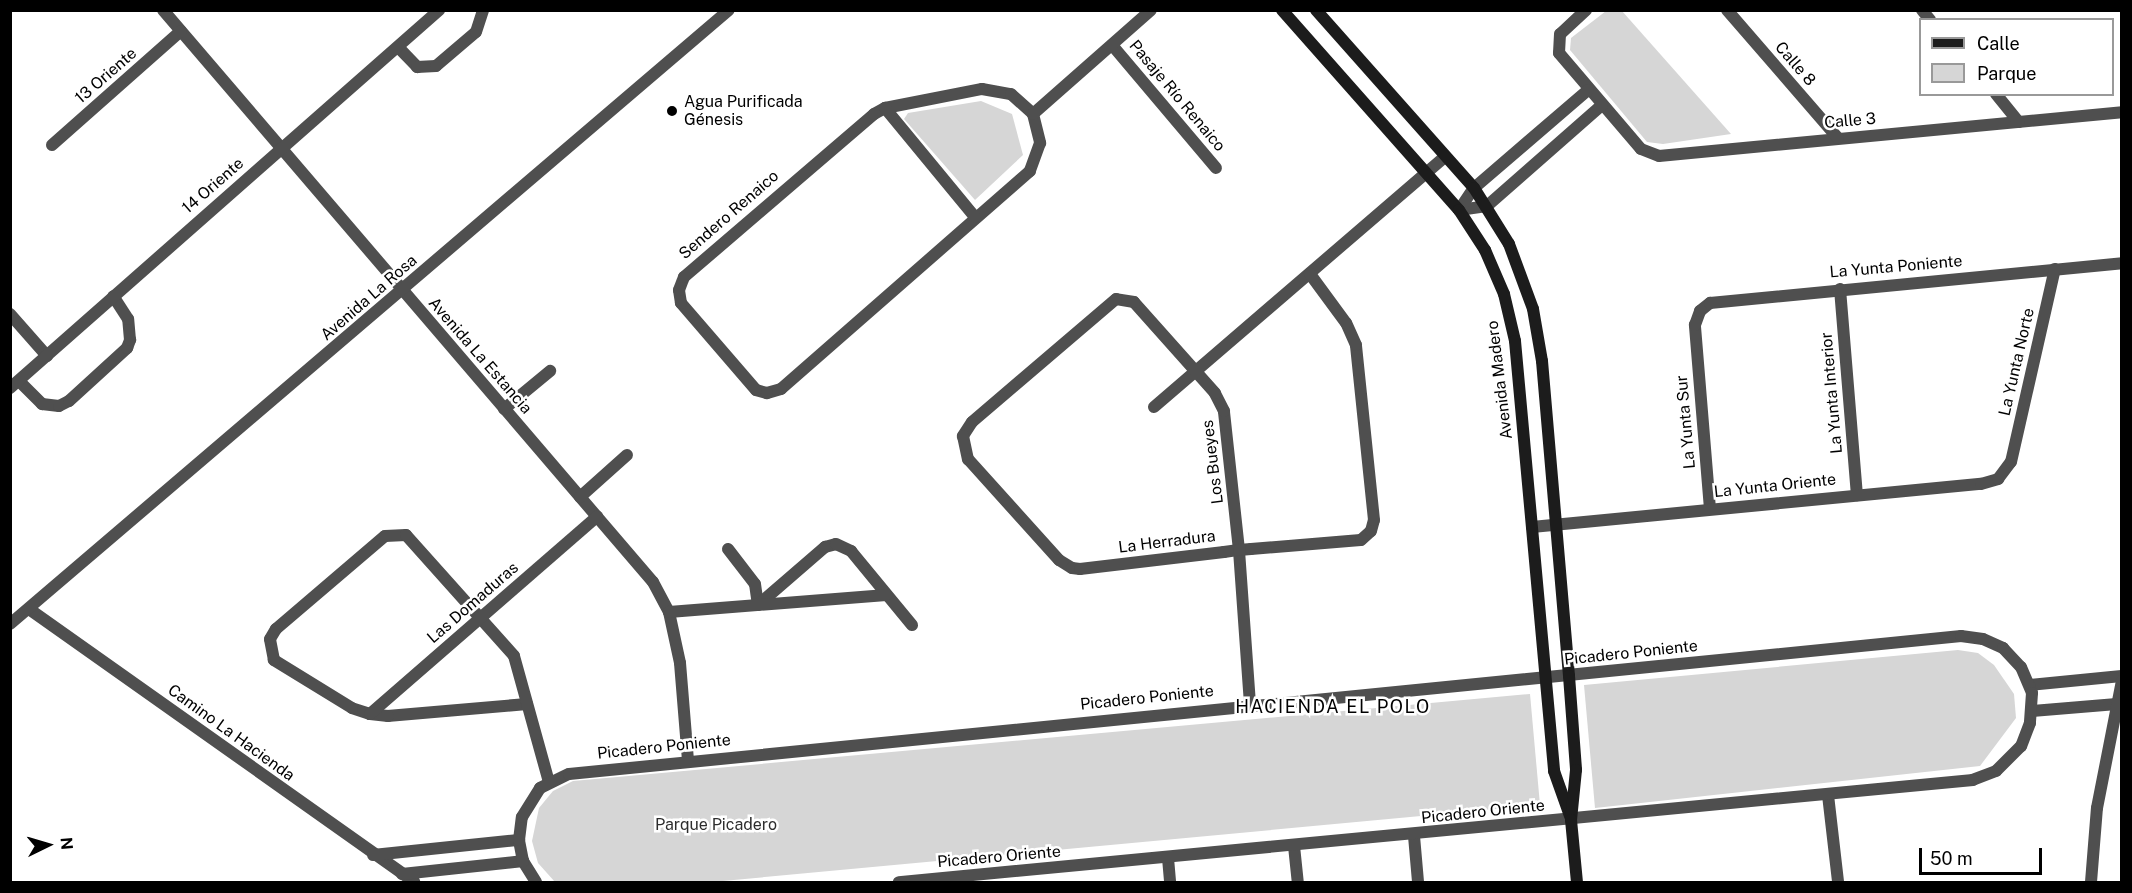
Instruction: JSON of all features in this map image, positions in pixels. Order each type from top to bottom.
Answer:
[{"type":"street","name":"Avenida La Estancia","points":[[163,10],[653,582],[669,612],[680,663],[688,760]]},
{"type":"street","name":"14 Oriente","points":[[15,385],[439,10]]},
{"type":"street","points":[[398,47],[417,67],[436,66],[476,33],[483,10]]},
{"type":"street","name":"Avenida La Rosa","points":[[10,624],[403,291],[729,10]]},
{"type":"street","points":[[1033,114],[1151,10]]},
{"type":"street","name":"Avenida Madero","points":[[1282,10],[1459,210],[1490,261],[1510,317],[1548,678],[1554,771],[1571,820]]},
{"type":"street","name":"Avenida Madero","points":[[1316,10],[1474,188],[1487,206],[1518,263],[1535,318],[1569,676],[1575,770],[1571,820],[1577,882]]},
{"type":"street","name":"Calle 3","points":[[1586,10],[1560,34],[1558,46],[1563,59],[1641,149],[1659,156],[2121,112]]},
{"type":"street","name":"Calle 8","points":[[1727,10],[1838,138]]},
{"type":"street","name":"13 Oriente","points":[[52,145],[181,32]]},
{"type":"street","name":"Pasaje Río Renaico","points":[[1112,45],[1215,168]]},
{"type":"street","name":"Sendero Renaico","points":[[992,88],[1011,94],[1033,114],[1040,143],[1036,163],[1030,171],[777,392],[761,392],[752,387],[685,309],[679,290],[688,272],[851,132],[885,108],[992,88]]},
{"type":"street","points":[[1459,210],[1474,188],[1588,90]]},
{"type":"street","points":[[1998,96],[2019,122]]},
{"type":"street","points":[[1459,210],[1487,206],[1602,105]]},
{"type":"street","points":[[885,108],[975,217]]},
{"type":"street","points":[[1154,407],[1445,157]]},
{"type":"street","name":"La Yunta Poniente","points":[[1695,332],[1700,311],[1716,300],[2121,262]]},
{"type":"street","name":"La Yunta Norte","points":[[2011,462],[2055,269]]},
{"type":"street","name":"La Herradura","points":[[1116,299],[972,422],[963,436],[965,455],[1059,560],[1072,568],[1239,550],[1361,540],[1373,525],[1356,345],[1346,323],[1310,274]]},
{"type":"street","name":"La Yunta Interior","points":[[1840,289],[1857,495]]},
{"type":"street","points":[[15,385],[42,404],[59,406],[69,401],[127,348],[130,340],[128,319],[113,296]]},
{"type":"street","name":"Los Bueyes","points":[[1116,299],[1134,302],[1215,393],[1226,421],[1239,550],[1250,704]]},
{"type":"street","points":[[10,314],[47,356]]},
{"type":"street","name":"La Yunta Sur","points":[[1695,332],[1710,509]]},
{"type":"street","points":[[504,409],[550,371]]},
{"type":"street","points":[[580,497],[627,455]]},
{"type":"street","name":"La Yunta Oriente","points":[[1532,527],[1990,483],[2004,474],[2011,462]]},
{"type":"street","name":"Las Domaduras","points":[[370,714],[597,517]]},
{"type":"street","points":[[527,704],[388,716],[370,714],[352,708],[274,660],[269,645],[276,629],[381,540],[396,533],[411,538],[514,657],[549,782]]},
{"type":"street","points":[[758,605],[825,547],[836,544],[852,551],[912,625]]},
{"type":"street","points":[[728,549],[755,584],[758,605]]},
{"type":"street","points":[[669,612],[886,595]]},
{"type":"street","name":"Camino La Hacienda","points":[[29,609],[414,882]]},
{"type":"street","name":"Picadero Poniente","points":[[519,840],[526,806],[549,782],[568,774],[688,760],[1250,704],[1569,676],[1961,636],[1983,639],[2003,648],[2021,667],[2030,685]]},
{"type":"street","points":[[2030,685],[2121,678],[2097,808],[2091,882]]},
{"type":"street","name":"Picadero Oriente","points":[[899,882],[1413,836],[1828,795],[1984,776],[2014,756],[2027,735],[2032,711],[2030,685]]},
{"type":"street","points":[[2032,711],[2117,704]]},
{"type":"street","points":[[1828,795],[1838,882]]},
{"type":"street","points":[[1413,836],[1418,882]]},
{"type":"street","points":[[374,855],[519,840],[523,861],[536,882]]},
{"type":"street","points":[[1294,846],[1298,882]]},
{"type":"street","points":[[1168,858],[1170,882]]},
{"type":"street","points":[[402,874],[523,861]]},
{"type":"green space","points":[[1606,11],[1622,11],[1731,134],[1663,144],[1647,142],[1570,50],[1571,38]]},
{"type":"green space","points":[[981,101],[1012,114],[1023,155],[975,200],[904,119],[908,113]]},
{"type":"green space","points":[[1958,650],[1978,653],[1994,665],[2014,694],[2016,718],[1980,766],[1595,808],[1584,685]]},
{"type":"green space","name":"Parque Picadero","points":[[1530,694],[1540,805],[712,882],[555,882],[538,863],[532,841],[539,808],[553,791],[573,781]]},
{"type":"place","name":"Agua Purificada Génesis","points":[[672,111]]},
{"type":"district","name":"HACIENDA EL POLO","points":[[1333,707]]}]
